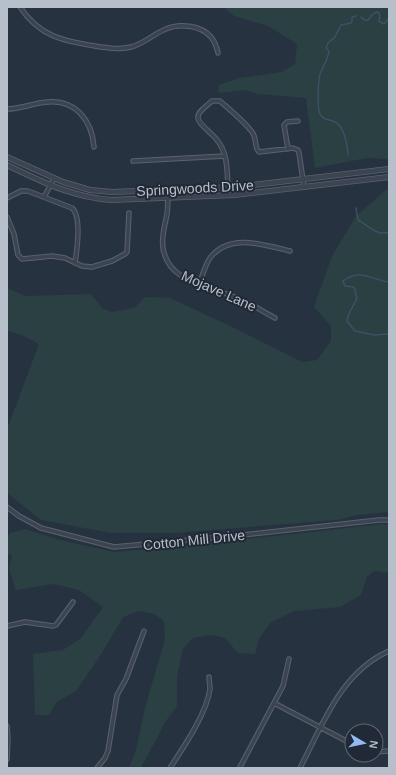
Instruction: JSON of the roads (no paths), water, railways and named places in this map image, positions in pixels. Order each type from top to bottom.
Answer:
[{"type":"street","points":[[20,7],[37,27],[52,36],[70,42],[110,48],[125,48],[138,45],[166,28],[186,26],[202,30],[210,36],[216,45],[218,54]]},
{"type":"street","points":[[228,187],[223,149],[218,140],[200,123],[198,119],[199,114],[214,100],[220,101],[251,130],[255,137],[256,148],[259,152],[288,149],[295,149],[299,152],[304,187]]},
{"type":"street","points":[[7,109],[46,102],[65,103],[77,110],[86,120],[91,131],[94,147]]},
{"type":"street","points":[[288,149],[284,125],[287,122],[298,121]]},
{"type":"street","points":[[133,161],[225,156]]},
{"type":"street","name":"Springwoods Drive","points":[[7,157],[54,179],[79,187],[101,191],[228,187],[389,169]]},
{"type":"street","name":"Springwoods Drive","points":[[7,165],[69,193],[99,199],[123,200],[234,195],[389,177]]},
{"type":"street","points":[[44,198],[54,179]]},
{"type":"street","name":"Mojave Lane","points":[[168,190],[168,212],[162,241],[167,262],[174,271],[186,279],[236,297],[275,318]]},
{"type":"street","points":[[7,198],[25,191],[72,208],[76,213],[77,242],[75,263]]},
{"type":"street","points":[[7,217],[14,234],[18,256],[22,259],[52,256],[65,258],[86,267],[97,266],[125,254],[128,249],[129,213]]},
{"type":"street","points":[[199,284],[210,258],[219,249],[226,245],[234,243],[248,243],[290,251]]},
{"type":"street","name":"Cotton Mill Drive","points":[[7,507],[19,516],[42,528],[114,547],[389,520]]},
{"type":"street","points":[[7,626],[25,622],[56,626],[59,624],[73,602]]},
{"type":"street","points":[[97,768],[105,758],[108,751],[118,695],[126,679],[144,631]]},
{"type":"street","points":[[300,768],[337,697],[350,679],[365,665],[389,651]]},
{"type":"street","points":[[240,766],[283,686],[289,659]]},
{"type":"street","points":[[170,768],[201,716],[209,694],[209,677]]},
{"type":"street","points":[[274,703],[344,740]]},
{"type":"street","points":[[7,726],[7,759]]},
{"type":"waterway","points":[[361,17],[364,20],[368,20],[377,12],[380,16],[379,21],[384,24],[389,18]]},
{"type":"waterway","points":[[348,155],[346,142],[341,128],[338,124],[323,118],[320,114],[318,106],[318,88],[320,74],[329,53],[326,48],[328,43],[335,37],[341,25],[351,23],[352,17],[356,16]]},
{"type":"waterway","points":[[356,208],[358,220],[376,232],[389,232]]},
{"type":"waterway","points":[[389,282],[361,275],[355,275],[343,281],[345,286],[354,287],[357,298],[347,321],[355,331],[374,335],[389,334]]}]
